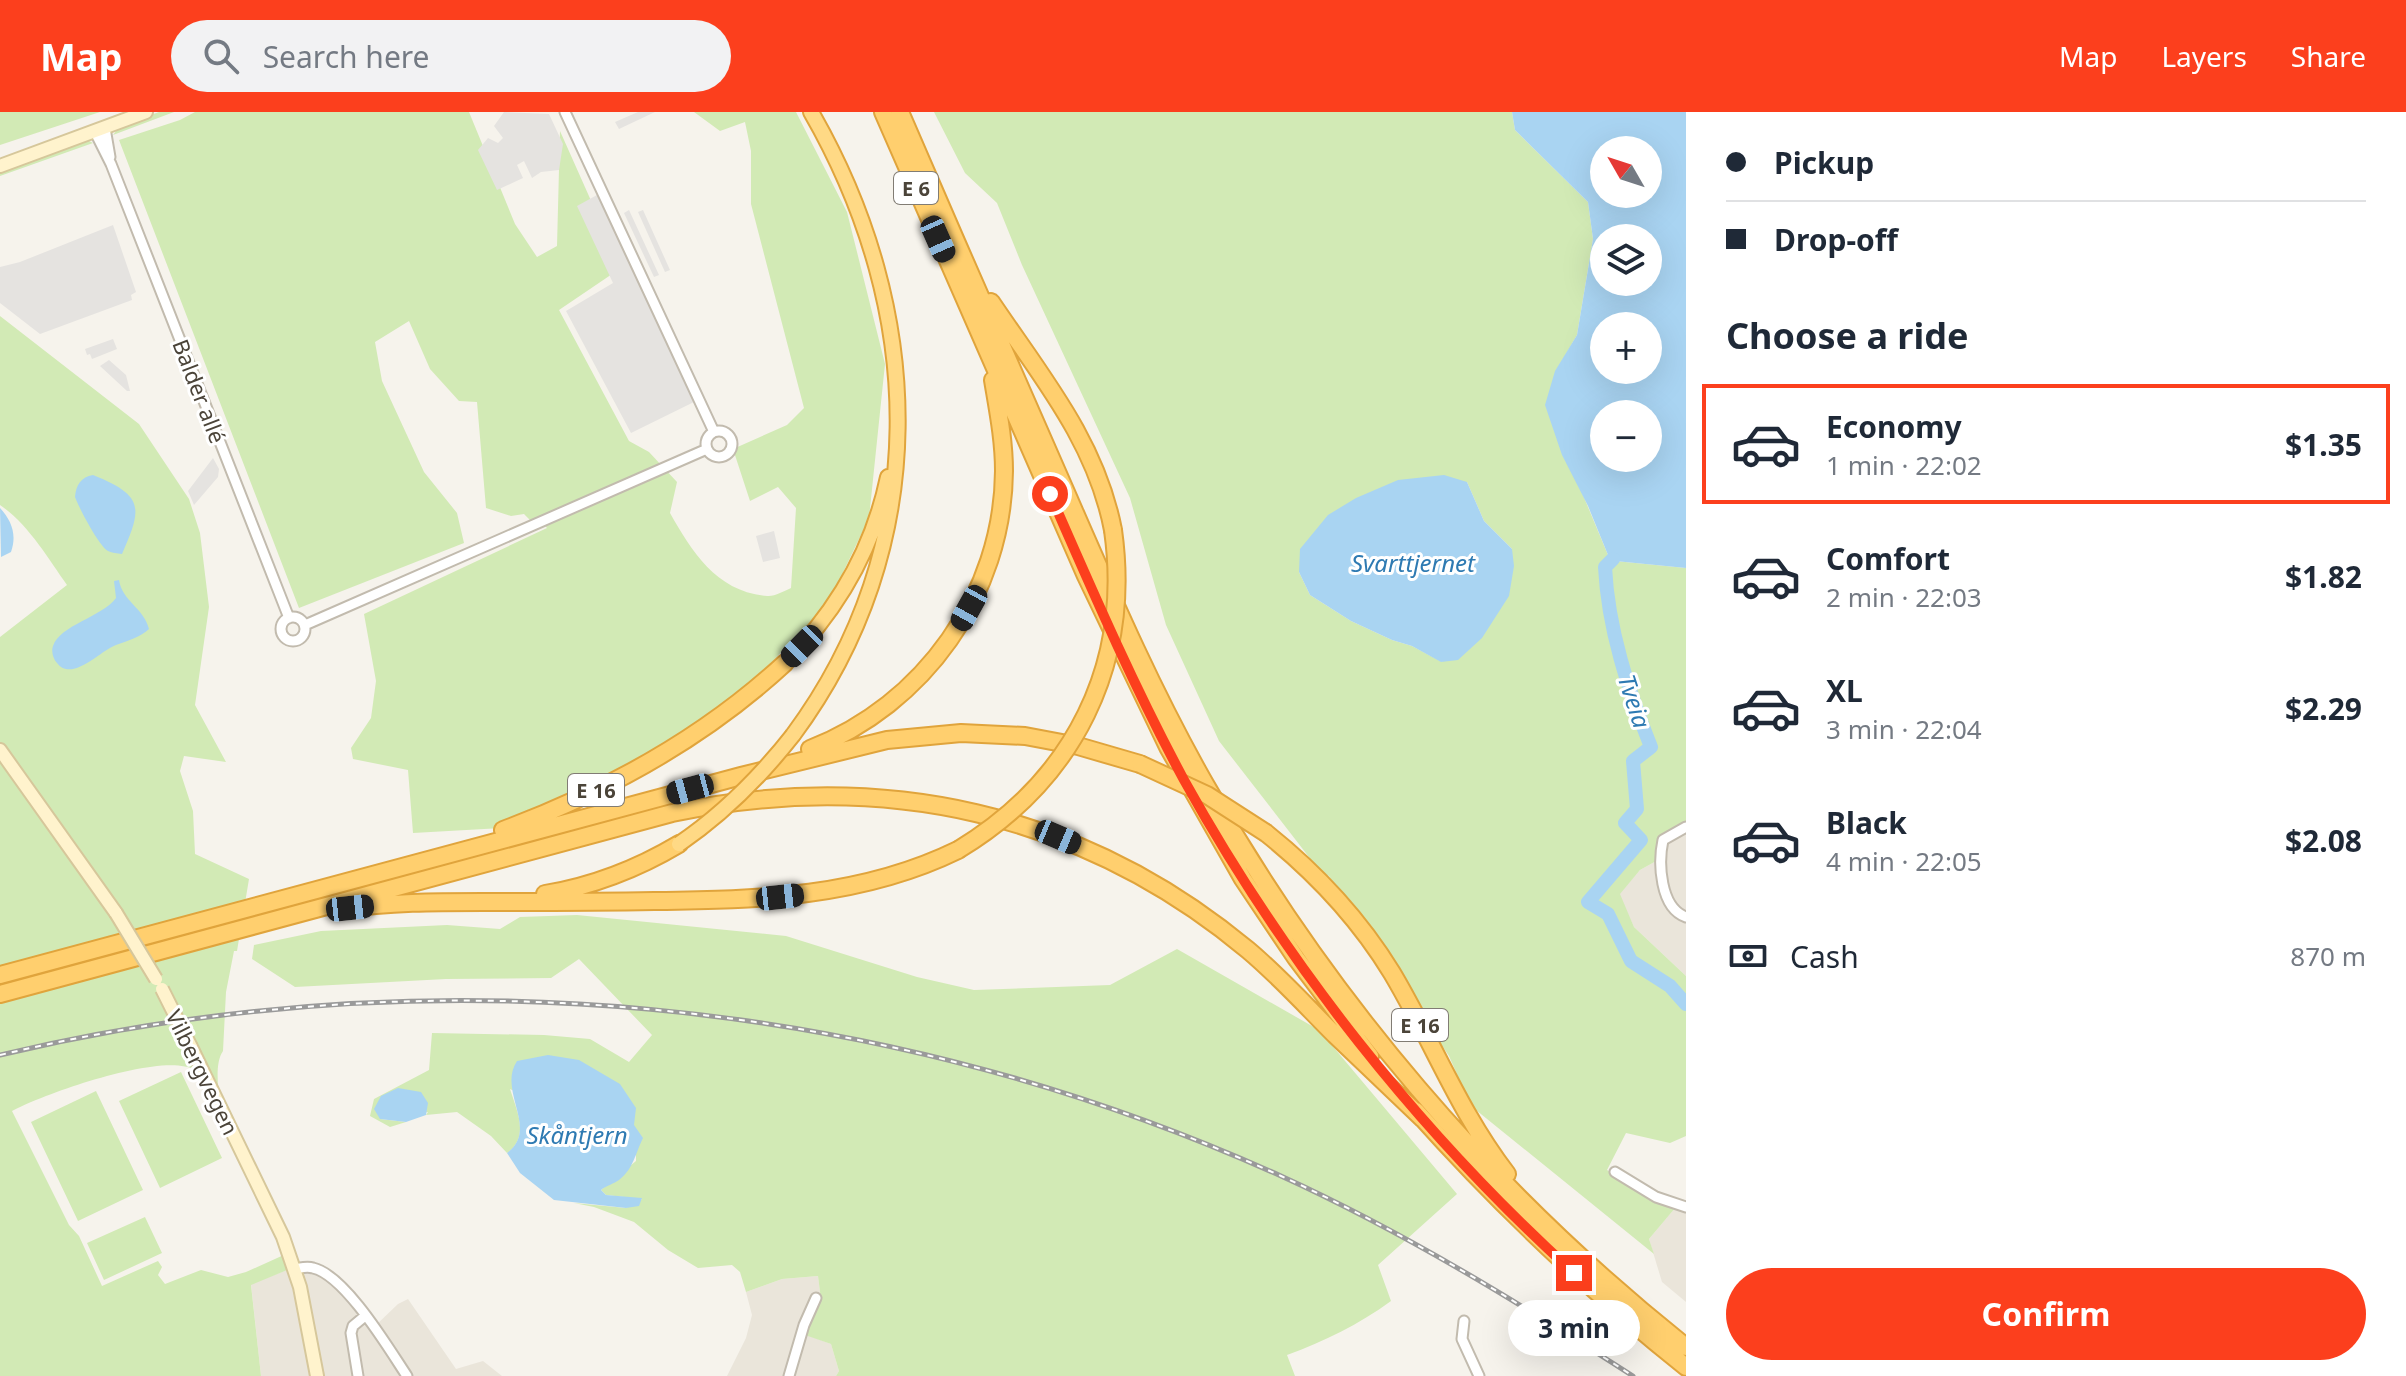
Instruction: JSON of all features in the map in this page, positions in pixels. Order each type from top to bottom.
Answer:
[{"type":"highway","name":"E 16","points":[[508,902],[608,878],[679,844],[714,819],[744,791],[793,735],[819,697],[849,643],[879,566],[892,511],[897,472],[900,416],[896,369],[885,301],[865,228],[842,171],[811,112]]},
{"type":"highway","name":"E 6","points":[[883,112],[1113,637],[1162,738],[1243,879],[1365,1050],[1423,1119],[1553,1253],[1686,1367]]},
{"type":"highway","name":"E 6","points":[[900,112],[1132,640],[1184,745],[1237,838],[1309,950],[1379,1042],[1455,1132],[1553,1232],[1686,1347]]},
{"type":"highway","name":"E 16","points":[[283,917],[294,919],[350,908],[398,904],[736,900],[807,895],[892,877],[958,850],[1007,817],[1040,785],[1084,720],[1104,670],[1113,631],[1117,577],[1113,530],[1099,477],[1079,432],[965,261]]},
{"type":"highway","name":"E 16","points":[[741,776],[836,738],[885,708],[933,663],[969,608],[984,577],[995,541],[1004,471],[1000,421],[982,341]]},
{"type":"highway","name":"E 16","points":[[383,872],[395,862],[505,830],[613,781],[712,721],[785,663],[816,630],[839,597],[872,532],[885,493],[892,452],[896,369]]},
{"type":"highway","name":"E 16","points":[[0,975],[874,742],[961,733],[1050,740],[1140,764],[1207,795],[1266,833],[1319,879],[1371,941],[1403,993],[1482,1140],[1553,1232]]},
{"type":"highway","name":"E 16","points":[[0,994],[630,824],[721,804],[815,795],[886,797],[983,813],[1044,832],[1122,867],[1178,899],[1231,936],[1268,967],[1423,1119]]},
{"type":"main road","points":[[0,166],[146,112]]},
{"type":"main road","name":"Vilbergvegen","points":[[0,750],[116,913],[159,984],[191,1047],[274,1215],[306,1312],[317,1376]]},
{"type":"street","points":[[565,112],[714,432]]},
{"type":"street","name":"Balder allé","points":[[100,130],[289,618]]},
{"type":"street","points":[[714,432],[727,434],[731,441],[731,449],[725,455],[716,457],[707,449],[706,440],[714,432]]},
{"type":"street","points":[[305,625],[707,449]]},
{"type":"street","points":[[297,617],[305,625],[304,636],[298,641],[290,642],[281,630],[289,618],[297,617]]},
{"type":"street","points":[[1686,827],[1663,840],[1661,861],[1670,905],[1674,912],[1686,917]]},
{"type":"street","points":[[1615,1172],[1656,1197],[1686,1207]]},
{"type":"street","points":[[294,1269],[311,1267],[322,1271],[338,1284],[365,1316],[407,1376]]},
{"type":"street","points":[[789,1376],[804,1325],[816,1298]]},
{"type":"street","points":[[358,1376],[351,1333],[365,1316]]},
{"type":"street","points":[[1464,1321],[1462,1339],[1479,1376]]},
{"type":"shaded area","points":[[504,112],[549,114],[563,144],[559,170],[541,172],[532,178],[524,161],[517,165],[523,178],[497,190],[478,150],[488,138],[498,143],[503,138],[494,126]]},
{"type":"shaded area","points":[[638,112],[655,112],[619,129],[615,122]]},
{"type":"shaded area","points":[[597,195],[696,401],[631,433],[566,311],[613,283],[577,206]]},
{"type":"shaded area","points":[[629,210],[659,275],[654,277],[624,213]]},
{"type":"shaded area","points":[[643,210],[670,270],[665,272],[638,212]]},
{"type":"shaded area","points":[[113,225],[136,292],[131,295],[132,300],[40,334],[0,303],[0,267]]},
{"type":"shaded area","points":[[113,339],[117,349],[92,359],[90,354],[87,355],[85,349]]},
{"type":"shaded area","points":[[109,360],[126,375],[130,391],[100,366]]},
{"type":"shaded area","points":[[213,458],[219,469],[218,477],[194,505],[188,491]]},
{"type":"shaded area","points":[[774,531],[780,558],[763,562],[756,536]]},
{"type":"shaded area","points":[[1686,830],[1686,976],[1634,927],[1619,894],[1640,870],[1658,860],[1669,840]]},
{"type":"shaded area","points":[[1680,1202],[1686,1204],[1686,1302],[1662,1282],[1649,1239]]},
{"type":"shaded area","points":[[323,1266],[374,1327],[398,1304],[408,1299],[456,1369],[483,1361],[502,1376],[261,1376],[251,1284],[292,1268]]},
{"type":"shaded area","points":[[818,1276],[821,1300],[805,1334],[831,1344],[839,1371],[836,1376],[727,1376],[746,1338],[752,1315],[746,1292],[782,1279]]},
{"type":"green space","points":[[0,112],[100,112],[0,145]]},
{"type":"green space","points":[[159,112],[174,112],[113,135],[120,126]]},
{"type":"green space","points":[[195,112],[469,112],[515,224],[537,257],[557,246],[560,131],[621,268],[559,310],[629,441],[649,452],[677,482],[670,513],[687,542],[720,578],[749,593],[770,596],[791,588],[796,508],[778,487],[750,501],[733,449],[787,425],[804,408],[751,204],[751,151],[745,122],[720,131],[694,112],[796,112],[847,212],[885,364],[869,518],[829,602],[745,690],[626,770],[502,828],[413,833],[408,770],[353,759],[351,748],[371,718],[376,681],[364,614],[547,528],[537,517],[531,521],[524,514],[511,516],[486,508],[477,402],[459,401],[430,369],[409,321],[375,342],[382,381],[424,472],[457,513],[464,543],[299,608],[119,140]]},
{"type":"green space","points":[[934,112],[1512,112],[1515,130],[1588,202],[1590,257],[1577,335],[1556,371],[1578,483],[1608,555],[1615,561],[1686,568],[1686,830],[1669,840],[1658,860],[1640,870],[1620,894],[1634,927],[1686,976],[1686,1136],[1670,1143],[1626,1133],[1607,1170],[1655,1200],[1681,1201],[1649,1239],[1654,1254],[1471,1106],[1449,1056],[1329,876],[1319,870],[1219,741],[1166,625],[1130,498],[1022,265],[997,203],[965,173]],"holes":[[[1467,482],[1484,521],[1512,549],[1442,662],[1351,621],[1310,595],[1299,572]]]},
{"type":"green space","points":[[87,140],[93,143],[0,176],[0,170]]},
{"type":"green space","points":[[0,316],[139,424],[189,499],[200,533],[209,607],[195,705],[226,762],[184,756],[180,771],[193,811],[195,854],[249,879],[237,951],[234,951],[226,992],[223,1051],[218,1070],[219,1105],[195,1070],[157,1066],[104,1077],[12,1111],[69,1225],[79,1236],[102,1286],[158,1261],[162,1267],[158,1275],[165,1284],[201,1270],[228,1277],[286,1254],[292,1268],[251,1285],[261,1376],[0,1376],[0,637],[67,585],[28,532],[0,505]]},
{"type":"green space","points":[[577,915],[786,936],[917,977],[974,990],[1110,985],[1177,949],[1319,1030],[1457,1194],[1378,1265],[1391,1301],[1341,1332],[1287,1355],[1295,1376],[836,1376],[839,1371],[831,1344],[805,1335],[821,1300],[818,1276],[782,1279],[746,1292],[740,1272],[732,1265],[698,1268],[668,1250],[634,1222],[574,1203],[626,1208],[642,1199],[606,1195],[601,1190],[636,1161],[636,1151],[510,1089],[520,1132],[514,1147],[507,1153],[491,1136],[457,1112],[426,1115],[428,1112],[380,1119],[406,1122],[390,1127],[370,1116],[374,1099],[429,1070],[432,1033],[590,1039],[629,1062],[652,1035],[579,959],[551,978],[446,979],[295,987],[252,959],[254,945],[321,931],[447,925],[500,929],[520,917]]},
{"type":"green space","points":[[181,1072],[222,1158],[160,1188],[119,1101]]},
{"type":"green space","points":[[96,1091],[143,1190],[78,1221],[31,1122]]},
{"type":"green space","points":[[145,1217],[162,1253],[104,1280],[87,1243]]},
{"type":"water","points":[[1512,112],[1686,112],[1686,568],[1615,561],[1608,555],[1562,455],[1545,405],[1555,371],[1577,335],[1590,257],[1590,296],[1662,296],[1662,224],[1591,224],[1588,202],[1515,130]]},
{"type":"water","points":[[93,475],[122,490],[134,505],[133,525],[122,554],[104,548],[75,497],[80,482]]},
{"type":"water","name":"Svarttjernet","points":[[1444,475],[1467,482],[1484,521],[1512,549],[1514,566],[1509,596],[1482,638],[1458,660],[1441,662],[1412,646],[1351,621],[1310,595],[1299,572],[1300,549],[1328,515],[1356,498],[1398,480]]},
{"type":"water","points":[[0,508],[8,518],[14,540],[11,552],[1,557]]},
{"type":"water","points":[[119,580],[124,594],[143,615],[149,629],[78,667],[63,668],[53,655],[52,648],[57,639],[110,605],[116,598],[114,581]]},
{"type":"water","name":"Skåntjern","points":[[548,1055],[579,1060],[620,1084],[636,1108],[634,1125],[643,1138],[634,1160],[619,1180],[601,1190],[606,1195],[642,1198],[639,1206],[626,1208],[554,1200],[520,1173],[507,1153],[520,1133],[512,1085],[512,1073],[517,1061]]},
{"type":"water","points":[[398,1088],[421,1092],[428,1103],[426,1115],[406,1122],[380,1119],[374,1109],[381,1096]]},
{"type":"waterway","name":"Tveia","points":[[1613,559],[1605,567],[1610,613],[1627,681],[1651,747],[1633,761],[1637,809],[1625,823],[1641,840],[1588,902],[1608,914],[1631,961],[1670,986],[1686,1004]]},
{"type":"railway","points":[[0,1055],[161,1023],[324,1005],[488,1001],[651,1009],[812,1031],[972,1066],[1128,1115],[1281,1176],[1372,1221],[1460,1270],[1633,1376]]},
{"type":"route","points":[[1050,494],[1134,681],[1176,763],[1243,879],[1343,1022],[1410,1104],[1496,1197],[1574,1273]]}]
